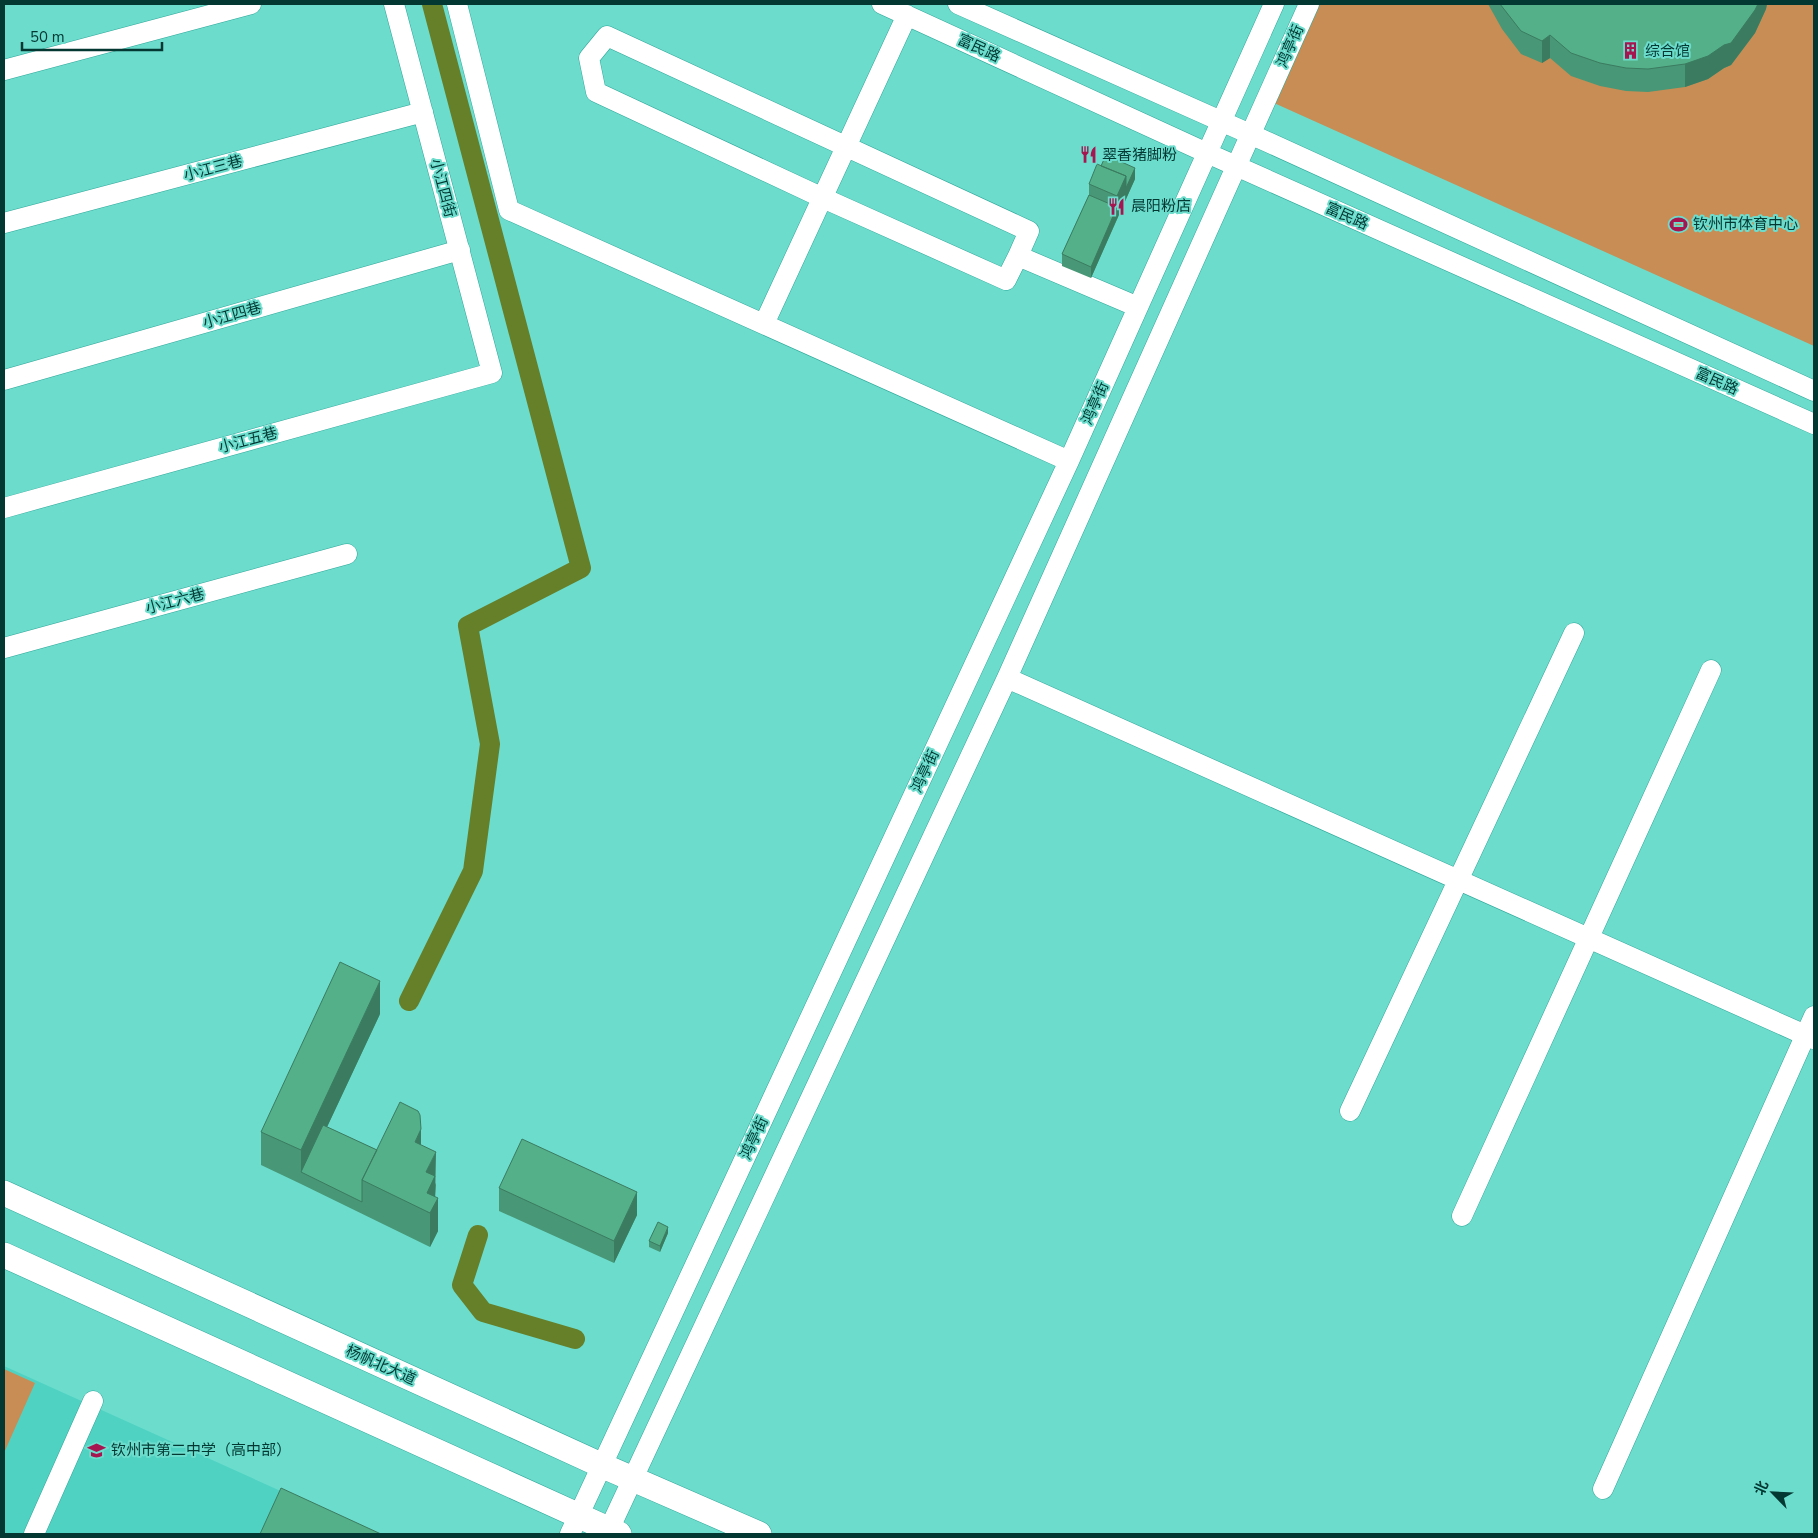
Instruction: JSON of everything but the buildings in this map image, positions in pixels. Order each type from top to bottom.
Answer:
[{"type":"main road","name":"杨帆北大道","points":[[4,1193],[601,1465],[759,1534]]},
{"type":"main road","points":[[4,1255],[574,1525],[612,1533]]},
{"type":"street","points":[[4,70],[251,4]]},
{"type":"street","name":"小江四街","points":[[394,4],[492,373]]},
{"type":"street","points":[[458,4],[510,210],[1069,461]]},
{"type":"street","name":"富民路","points":[[882,4],[1207,154],[1814,424]]},
{"type":"street","name":"富民路","points":[[958,4],[1250,134],[1814,391]]},
{"type":"street","name":"鸿亭街","points":[[574,1525],[1069,461],[1274,4]]},
{"type":"street","name":"鸿亭街","points":[[612,1533],[632,1478],[1007,678],[1309,4]]},
{"type":"street","points":[[764,324],[908,15]]},
{"type":"street","points":[[607,36],[1029,231],[1006,280],[823,198],[596,92],[589,58],[607,36]]},
{"type":"street","name":"小江三巷","points":[[4,223],[423,112]]},
{"type":"street","name":"小江四巷","points":[[4,380],[460,250]]},
{"type":"street","points":[[1018,256],[1138,307]]},
{"type":"street","name":"小江五巷","points":[[4,508],[492,373]]},
{"type":"street","name":"小江六巷","points":[[4,648],[347,554]]},
{"type":"street","points":[[1350,1111],[1574,633]]},
{"type":"street","points":[[1462,1216],[1711,670]]},
{"type":"street","points":[[1007,678],[1810,1037]]},
{"type":"street","points":[[1602,1488],[1810,1037],[1814,1016]]},
{"type":"street","points":[[34,1534],[93,1401]]},
{"type":"shaded area","name":"钦州市体育中心","points":[[1319,4],[1814,4],[1814,346],[1274,103]]},
{"type":"shaded area","name":"钦州市第二中学（高中部）","points":[[4,1366],[376,1534],[4,1534]]},
{"type":"shaded area","points":[[4,1369],[35,1383],[4,1453]]},
{"type":"waterway","points":[[409,1001],[473,871],[490,744],[468,626],[581,568],[432,4]]},
{"type":"waterway","points":[[478,1235],[462,1285],[483,1312],[575,1339]]},
{"type":"place","name":"综合馆","points":[[1631,51]]},
{"type":"place","name":"翠香猪脚粉","points":[[1088,155]]},
{"type":"place","name":"晨阳粉店","points":[[1117,206]]},
{"type":"place","name":"钦州市体育中心","points":[[1679,224]]},
{"type":"place","name":"钦州市第二中学（高中部）","points":[[97,1450]]}]
